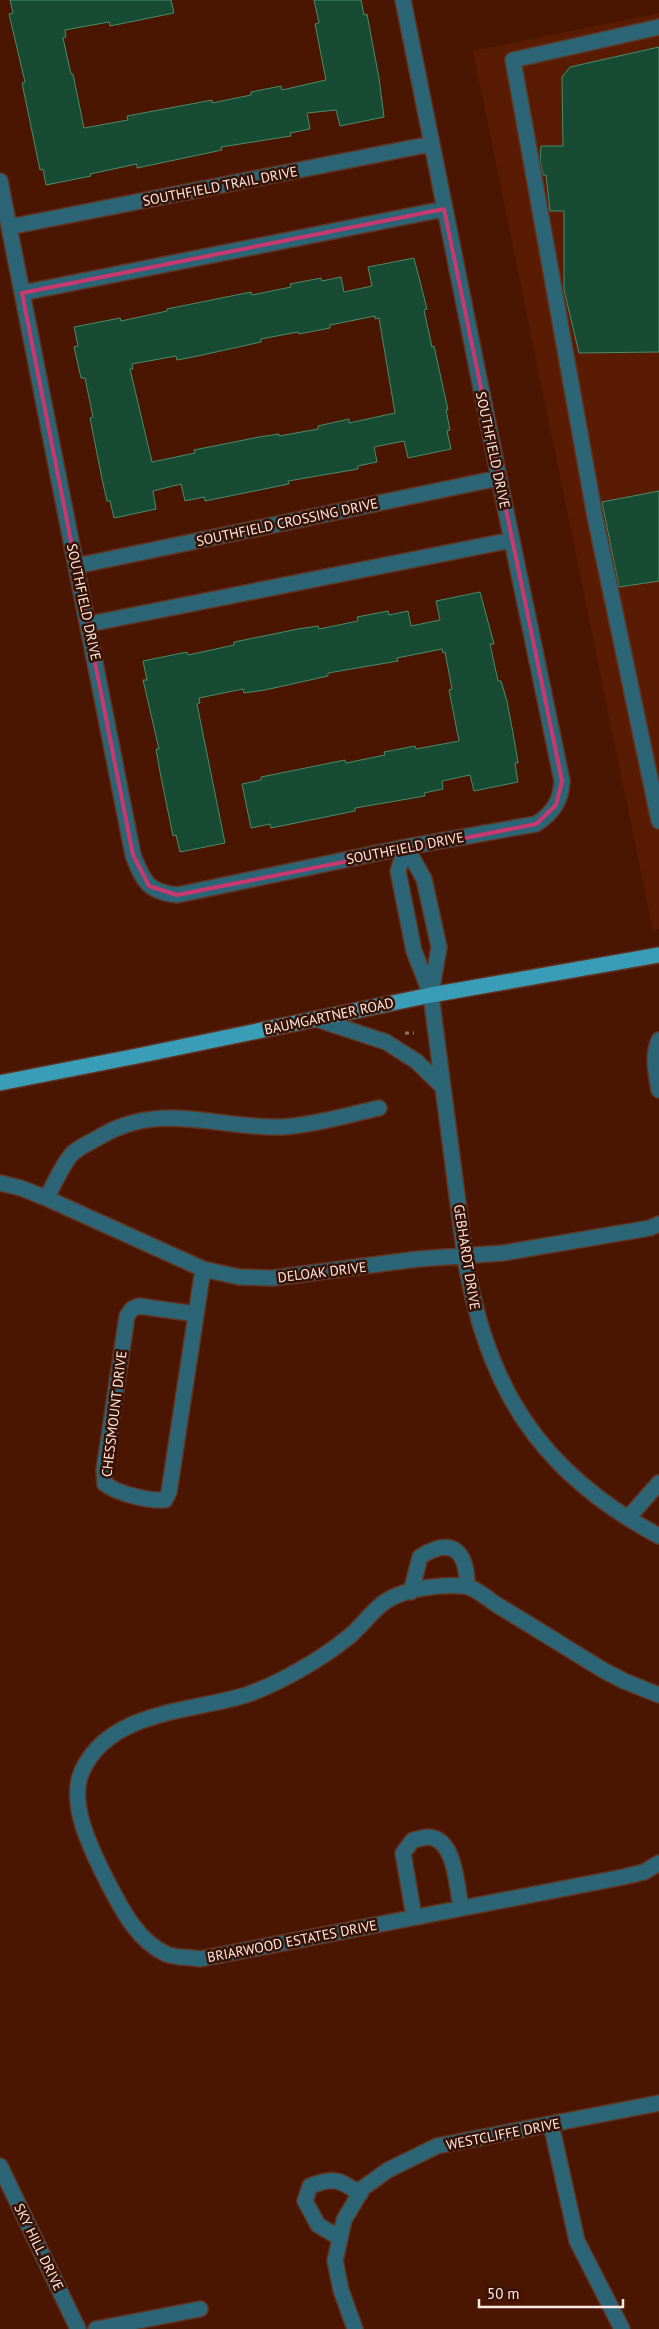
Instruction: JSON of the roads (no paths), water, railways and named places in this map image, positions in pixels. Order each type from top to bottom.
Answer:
[{"type":"main road","name":"BAUMGARTNER ROAD","points":[[0,1082],[431,995],[659,955]]},
{"type":"street","name":"SOUTHFIELD DRIVE","points":[[0,181],[89,624],[133,855],[140,872],[149,886],[162,893],[177,895],[406,847],[536,824],[548,816],[562,794],[562,780],[498,478],[403,0]]},
{"type":"street","points":[[659,27],[513,60],[594,517],[659,821]]},
{"type":"street","name":"SOUTHFIELD TRAIL DRIVE","points":[[9,227],[431,144]]},
{"type":"street","points":[[22,293],[444,209]]},
{"type":"street","name":"SOUTHFIELD CROSSING DRIVE","points":[[76,566],[498,478]]},
{"type":"street","points":[[89,624],[512,540]]},
{"type":"street","points":[[406,847],[424,879],[439,947],[431,995]]},
{"type":"street","points":[[406,847],[398,871],[414,952],[431,995]]},
{"type":"street","name":"GEBHARDT DRIVE","points":[[431,995],[465,1257],[478,1323],[488,1354],[504,1389],[546,1448],[569,1473],[594,1496],[659,1536]]},
{"type":"street","points":[[316,1019],[386,1042],[416,1061],[443,1087]]},
{"type":"street","points":[[659,1040],[655,1062],[659,1090]]},
{"type":"street","points":[[46,1198],[71,1155],[102,1135],[126,1123],[157,1117],[182,1116],[245,1124],[282,1126],[379,1108]]},
{"type":"street","name":"DELOAK DRIVE","points":[[0,1182],[46,1198],[204,1269],[239,1277],[272,1278],[418,1259],[502,1254],[650,1228],[659,1224]]},
{"type":"street","name":"CHESSMOUNT DRIVE","points":[[196,1314],[139,1306],[132,1309],[127,1316],[104,1470],[105,1484],[113,1489],[158,1501],[165,1500],[170,1492],[204,1269]]},
{"type":"street","points":[[628,1518],[659,1483]]},
{"type":"street","points":[[411,1592],[420,1557],[431,1550],[444,1547],[457,1550],[464,1559],[467,1586],[602,1670],[659,1695]]},
{"type":"street","name":"BRIARWOOD ESTATES DRIVE","points":[[467,1586],[426,1586],[386,1601],[347,1639],[303,1668],[248,1694],[158,1716],[121,1730],[101,1743],[82,1772],[76,1796],[94,1854],[115,1896],[142,1937],[168,1955],[200,1959],[461,1906],[623,1877],[644,1872],[659,1863]]},
{"type":"street","points":[[414,1917],[403,1853],[413,1840],[428,1837],[442,1842],[450,1854],[461,1906]]},
{"type":"street","name":"WESTCLIFFE DRIVE","points":[[355,2329],[341,2290],[335,2261],[344,2220],[363,2188],[388,2170],[437,2146],[659,2104]]},
{"type":"street","points":[[551,2124],[576,2241],[622,2329]]},
{"type":"street","name":"SKY HILL DRIVE","points":[[0,2166],[78,2329]]},
{"type":"street","points":[[340,2238],[318,2225],[304,2201],[310,2186],[328,2179],[346,2183],[360,2194]]},
{"type":"street","points":[[96,2329],[200,2309]]}]
